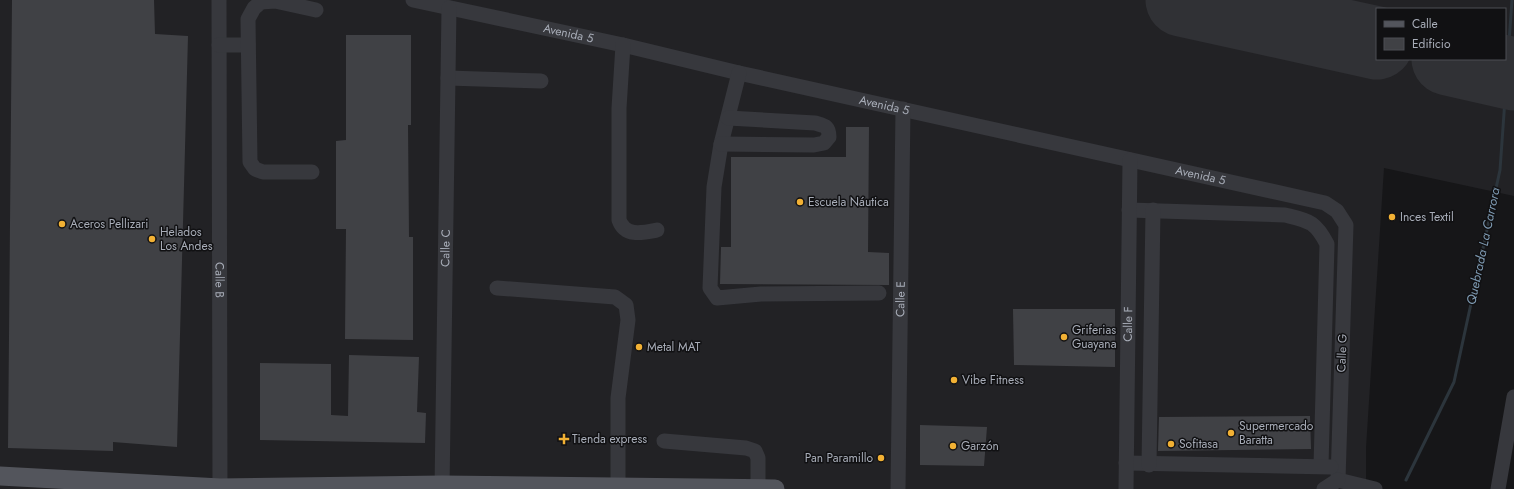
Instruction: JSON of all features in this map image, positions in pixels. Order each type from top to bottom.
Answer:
[{"type":"main road","points":[[0,476],[220,489],[442,487],[776,489]]},
{"type":"street","name":"Calle B","points":[[219,0],[220,489]]},
{"type":"street","name":"Avenida 5","points":[[413,0],[623,45],[739,73],[1325,203],[1337,211],[1346,225]]},
{"type":"street","points":[[312,172],[263,172],[255,169],[250,162],[248,19],[254,8],[261,2],[275,1],[316,10]]},
{"type":"street","name":"Calle C","points":[[442,487],[449,8]]},
{"type":"street","points":[[219,45],[248,45]]},
{"type":"street","points":[[623,45],[619,108],[619,220],[621,226],[630,232],[640,233],[657,230]]},
{"type":"street","points":[[739,73],[721,144],[714,187],[710,288],[717,298],[761,294],[879,293]]},
{"type":"street","points":[[448,78],[541,81]]},
{"type":"street","name":"Calle E","points":[[898,489],[903,109]]},
{"type":"street","points":[[721,144],[814,145],[824,143],[829,137],[829,130],[827,126],[815,123],[728,118]]},
{"type":"street","name":"Calle F","points":[[1126,489],[1130,160]]},
{"type":"street","points":[[1129,210],[1285,215],[1308,221],[1320,230],[1327,244],[1321,466]]},
{"type":"street","points":[[1149,465],[1153,210]]},
{"type":"street","name":"Calle G","points":[[1338,474],[1346,225]]},
{"type":"street","points":[[498,288],[614,297],[626,305],[628,320],[618,398],[618,487]]},
{"type":"street","points":[[1498,489],[1511,435],[1514,397]]},
{"type":"street","points":[[664,441],[746,448],[755,451],[758,458],[758,488]]},
{"type":"street","points":[[1126,464],[1321,466],[1375,489]]},
{"type":"street","points":[[1324,489],[1338,474]]},
{"type":"shaded area","points":[[0,0],[1514,0],[1514,196],[1384,168],[1366,448],[1366,489],[0,489]]},
{"type":"building","name":"Aceros Pellizari","points":[[12,0],[154,0],[155,34],[188,36],[177,447],[113,442],[113,451],[8,448]]},
{"type":"building","points":[[346,35],[411,35],[411,125],[408,125],[409,237],[413,237],[413,340],[345,339],[346,229],[336,229],[336,141],[346,140]]},
{"type":"building","name":"Escuela Náutica","points":[[846,127],[869,127],[868,252],[889,253],[889,285],[720,284],[721,247],[731,247],[731,157],[846,157]]},
{"type":"building","name":"Griferias Guayana","points":[[1013,309],[1115,309],[1115,367],[1014,365]]},
{"type":"building","points":[[349,355],[419,357],[417,412],[426,413],[425,443],[260,440],[260,363],[331,364],[331,415],[348,416]]},
{"type":"building","name":"Supermercado Baratta","points":[[1310,416],[1311,449],[1158,451],[1159,417]]},
{"type":"building","name":"Garzón","points":[[920,425],[987,427],[984,466],[920,465]]},
{"type":"waterway","name":"Quebrada La Carrora","points":[[1406,480],[1454,382],[1500,170],[1512,0]]},
{"type":"runway","points":[[1182,0],[1376,43]]},
{"type":"runway","points":[[1452,60],[1514,74]]},
{"type":"place","name":"Escuela Náutica","points":[[800,202]]},
{"type":"place","name":"Inces Textil","points":[[1392,217]]},
{"type":"place","name":"Aceros Pellizari","points":[[62,224]]},
{"type":"place","name":"Helados Los Andes","points":[[152,239]]},
{"type":"place","name":"Griferias Guayana","points":[[1064,337]]},
{"type":"place","name":"Metal MAT","points":[[639,347]]},
{"type":"place","name":"Vibe Fitness","points":[[954,380]]},
{"type":"place","name":"Supermercado Baratta","points":[[1231,433]]},
{"type":"place","name":"Tienda express","points":[[564,439]]},
{"type":"place","name":"Sofitasa","points":[[1171,444]]},
{"type":"place","name":"Garzón","points":[[953,446]]},
{"type":"place","name":"Pan Paramillo","points":[[881,458]]}]
